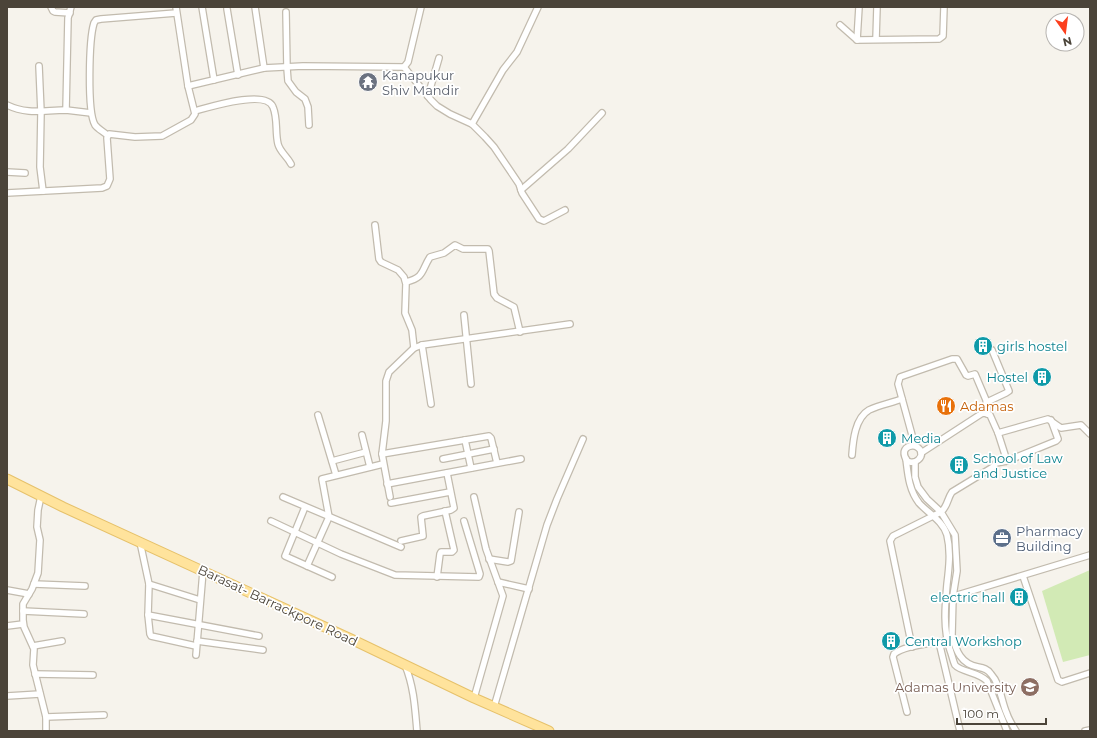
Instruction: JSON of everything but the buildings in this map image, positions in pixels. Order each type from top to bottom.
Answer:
[{"type":"main road","name":"Barasat- Barrackpore Road","points":[[7,479],[544,730]]},
{"type":"street","points":[[51,7],[55,12],[70,10],[66,110]]},
{"type":"street","points":[[202,7],[214,80]]},
{"type":"street","points":[[255,7],[264,68]]},
{"type":"street","points":[[404,67],[408,62],[421,7]]},
{"type":"street","points":[[472,124],[503,70],[515,55],[538,7]]},
{"type":"street","points":[[857,40],[858,7]]},
{"type":"street","points":[[876,40],[877,7]]},
{"type":"street","points":[[840,25],[857,40],[942,38],[944,7]]},
{"type":"street","points":[[227,9],[238,75]]},
{"type":"street","points":[[176,10],[188,86],[195,110],[195,116],[191,120],[162,136],[135,137],[112,133],[108,135],[96,126],[91,113],[90,62],[93,27],[96,20],[176,10]]},
{"type":"street","points":[[286,12],[286,68],[288,81],[296,92],[305,99],[308,106],[309,125]]},
{"type":"street","points":[[428,96],[439,58]]},
{"type":"street","points":[[39,66],[41,112],[40,167],[43,191]]},
{"type":"street","points":[[188,86],[264,68],[303,66],[404,67],[428,96],[444,111],[472,124],[494,147],[541,220],[544,221],[565,210]]},
{"type":"street","points":[[195,110],[247,99],[267,100],[273,105],[278,144],[283,155],[291,164]]},
{"type":"street","points":[[7,105],[22,111],[41,112],[66,110],[91,113]]},
{"type":"street","points":[[521,190],[568,149],[602,113]]},
{"type":"street","points":[[7,193],[102,188],[107,186],[110,179],[108,135]]},
{"type":"street","points":[[7,172],[25,173]]},
{"type":"street","points":[[375,225],[379,259],[381,262],[400,271],[406,282],[405,313],[413,331],[414,348]]},
{"type":"street","points":[[406,282],[415,280],[420,276],[430,256],[444,252],[453,246],[463,249],[488,249],[494,294],[497,298],[514,307],[520,332]]},
{"type":"street","points":[[464,315],[471,384]]},
{"type":"street","points":[[450,492],[391,500],[382,454],[386,421],[386,381],[389,372],[414,348],[422,345],[570,324]]},
{"type":"street","points":[[422,345],[432,404]]},
{"type":"street","points":[[987,402],[1006,394],[1009,391],[992,350]]},
{"type":"street","points":[[921,453],[915,446],[897,382],[900,377],[955,358],[958,360],[966,375],[968,376],[975,374],[987,402],[988,414],[990,415],[998,433],[1007,461]]},
{"type":"street","points":[[852,455],[854,435],[865,414],[871,410],[902,399]]},
{"type":"street","points":[[988,414],[981,414],[921,453],[918,460],[915,462],[915,477],[918,487],[940,512],[955,535],[957,571],[953,596],[952,635],[960,655],[967,664],[983,668],[992,674],[1007,714],[1016,731]]},
{"type":"street","points":[[318,415],[336,475]]},
{"type":"street","points":[[998,433],[1045,419],[1050,420],[1061,428],[1081,425],[1090,434]]},
{"type":"street","points":[[912,647],[890,541],[893,536],[940,512],[945,507],[952,492],[996,464],[1056,441],[1058,439],[1050,420]]},
{"type":"street","points":[[362,436],[370,468]]},
{"type":"street","points":[[382,454],[490,436],[497,463]]},
{"type":"street","points":[[465,440],[471,468]]},
{"type":"street","points":[[494,707],[547,525],[583,440]]},
{"type":"street","points":[[915,446],[911,446],[904,451],[910,485],[919,502],[933,515],[946,533],[948,543],[949,573],[946,599],[947,640],[957,667],[983,677],[987,681],[1007,731]]},
{"type":"street","points":[[443,459],[494,449]]},
{"type":"street","points":[[332,461],[366,452]]},
{"type":"street","points":[[387,484],[522,459]]},
{"type":"street","points":[[906,459],[910,462],[915,462]]},
{"type":"street","points":[[307,566],[329,517],[322,481],[324,478],[383,464]]},
{"type":"street","points":[[283,497],[329,517],[401,544],[423,536],[421,517],[454,508],[447,473]]},
{"type":"street","points":[[41,496],[37,527],[40,540],[38,573],[23,604],[23,624],[34,649],[33,665],[46,717],[46,731]]},
{"type":"street","points":[[474,497],[483,540],[503,598],[474,698]]},
{"type":"street","points":[[305,507],[285,556],[332,577]]},
{"type":"street","points":[[437,576],[441,552],[452,552],[454,550],[445,511]]},
{"type":"street","points":[[489,559],[508,562],[511,561],[519,512]]},
{"type":"street","points":[[271,521],[342,554],[395,575],[480,576],[464,521]]},
{"type":"street","points":[[140,542],[148,584],[148,615],[151,636],[197,644],[263,650]]},
{"type":"street","points":[[946,599],[1090,555]]},
{"type":"street","points":[[196,654],[203,571]]},
{"type":"street","points":[[1023,576],[1058,680],[1062,682],[1090,673]]},
{"type":"street","points":[[498,582],[529,589]]},
{"type":"street","points":[[34,584],[85,586]]},
{"type":"street","points":[[148,584],[200,600]]},
{"type":"street","points":[[7,590],[29,594]]},
{"type":"street","points":[[23,611],[84,614]]},
{"type":"street","points":[[148,615],[259,636]]},
{"type":"street","points":[[7,626],[23,624]]},
{"type":"street","points":[[907,712],[893,658],[894,654],[912,647],[947,640]]},
{"type":"street","points":[[33,646],[62,641]]},
{"type":"street","points":[[939,642],[960,731]]},
{"type":"street","points":[[405,664],[411,681],[414,697],[417,731]]},
{"type":"street","points":[[36,674],[93,675]]},
{"type":"street","points":[[991,689],[998,687]]},
{"type":"street","points":[[7,696],[40,694]]},
{"type":"street","points":[[46,717],[104,715]]},
{"type":"street","points":[[1085,731],[1090,730]]},
{"type":"green space","points":[[1090,570],[1090,655],[1063,662],[1042,591]]},
{"type":"place","name":"Kanapukur Shiv Mandir","points":[[368,82]]},
{"type":"place","name":"girls hostel","points":[[983,346]]},
{"type":"place","name":"Hostel","points":[[1042,377]]},
{"type":"place","name":"Adamas","points":[[946,406]]},
{"type":"place","name":"Media","points":[[887,438]]},
{"type":"place","name":"School of Law and Justice","points":[[959,465]]},
{"type":"place","name":"Pharmacy Building","points":[[1002,538]]},
{"type":"place","name":"electric hall","points":[[1019,597]]},
{"type":"place","name":"Central Workshop","points":[[891,641]]},
{"type":"place","name":"Adamas University","points":[[1030,687]]}]
